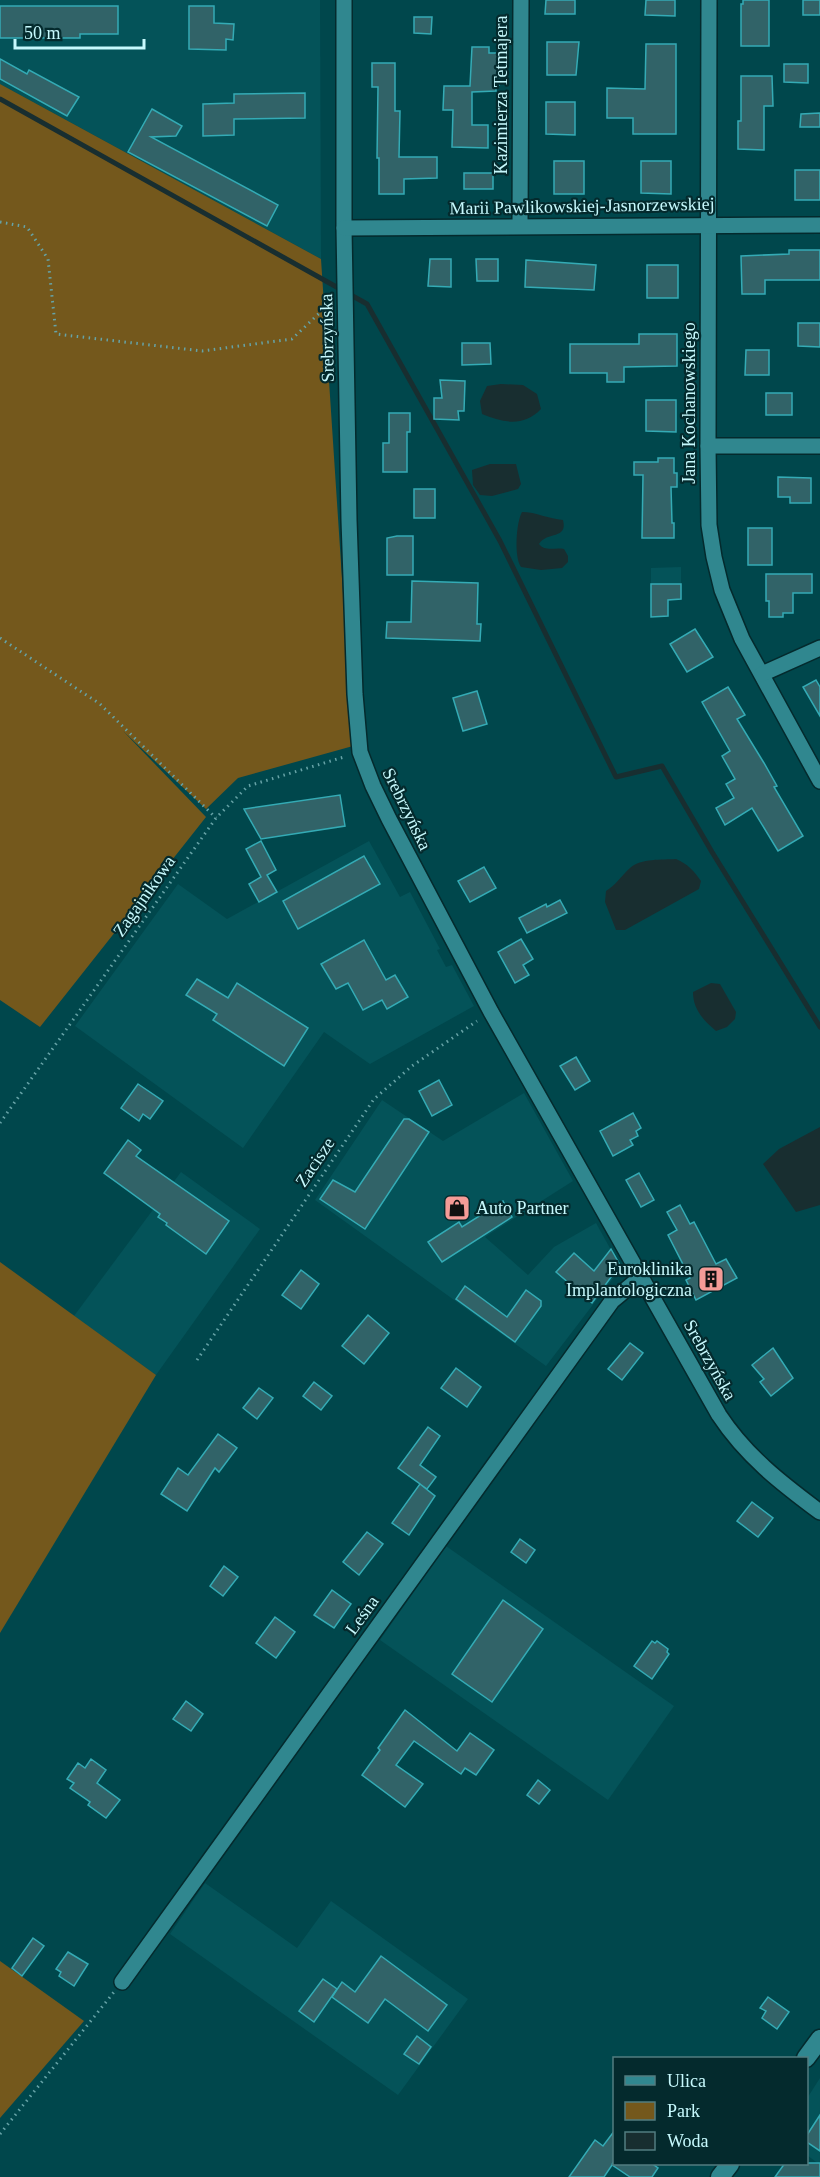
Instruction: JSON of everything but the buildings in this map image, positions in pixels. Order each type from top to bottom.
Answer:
[{"type":"street","name":"Srebrzyńska","points":[[344,0],[344,228],[352,636],[360,752],[389,819],[491,1012],[719,1415],[734,1437],[769,1473],[820,1512]]},
{"type":"street","name":"Kazimierza Tetmajera","points":[[520,226],[521,0]]},
{"type":"street","name":"Jana Kochanowskiego","points":[[709,0],[709,525],[714,557],[731,615],[820,782]]},
{"type":"street","name":"Marii Pawlikowskiej-Jasnorzewskiej","points":[[344,228],[820,225]]},
{"type":"street","points":[[708,446],[820,446]]},
{"type":"street","points":[[762,674],[820,648]]},
{"type":"street","name":"Leśna","points":[[122,1982],[612,1301],[641,1277]]},
{"type":"street","points":[[807,2057],[820,2039]]},
{"type":"path","points":[[0,222],[27,226],[48,259],[56,334],[202,351],[292,339],[346,288]]},
{"type":"path","points":[[0,638],[100,704],[216,818]]},
{"type":"path","name":"Zagajnikowa","points":[[0,1123],[216,818],[248,786],[360,752]]},
{"type":"path","name":"Zacisze","points":[[197,1360],[374,1099],[412,1066],[491,1012]]},
{"type":"path","points":[[0,2134],[122,1982]]},
{"type":"shaded area","points":[[0,0],[320,0],[321,259],[0,84]]},
{"type":"shaded area","points":[[681,567],[681,584],[651,584],[651,568]]},
{"type":"shaded area","points":[[369,841],[400,897],[410,892],[440,949],[437,950],[446,967],[452,965],[474,1006],[370,1064],[324,1032],[243,1148],[75,1026],[178,884],[227,919]]},
{"type":"shaded area","points":[[524,1093],[573,1181],[485,1237],[528,1275],[554,1247],[596,1223],[621,1268],[546,1366],[315,1200],[382,1100],[443,1141]]},
{"type":"shaded area","points":[[181,1172],[260,1229],[156,1375],[74,1316]]},
{"type":"shaded area","points":[[446,1546],[674,1706],[608,1800],[380,1640]]},
{"type":"shaded area","points":[[205,1883],[297,1948],[331,1901],[468,1999],[398,2095],[170,1934]]},
{"type":"shaded area","points":[[820,2078],[820,2165],[808,2156],[808,2097]]},
{"type":"green space","points":[[0,84],[321,259],[353,746],[238,778],[206,809],[123,731],[206,817],[40,1027],[0,1000]]},
{"type":"green space","points":[[0,1262],[156,1375],[0,1633]]},
{"type":"green space","points":[[0,1961],[84,2021],[0,2118]]},
{"type":"water","points":[[523,385],[537,394],[541,409],[528,419],[513,422],[498,420],[482,414],[480,401],[487,386]]},
{"type":"water","points":[[490,464],[516,464],[521,484],[518,489],[492,496],[480,495],[473,485],[472,470]]},
{"type":"water","points":[[522,512],[563,520],[564,526],[560,533],[539,544],[547,549],[564,549],[568,562],[562,568],[541,570],[521,567],[517,556],[517,540],[518,524]]},
{"type":"water","points":[[676,859],[698,877],[701,881],[699,889],[625,930],[616,930],[605,902],[606,891],[635,865],[652,860]]},
{"type":"water","points":[[711,983],[720,984],[736,1012],[735,1019],[727,1027],[716,1031],[700,1014],[693,998],[693,992]]},
{"type":"water","points":[[820,1127],[820,1205],[796,1212],[763,1164],[779,1149]]},
{"type":"waterway","points":[[0,99],[367,304],[500,541],[616,777],[662,766],[820,1027]]},
{"type":"place","name":"Auto Partner","points":[[457,1208]]},
{"type":"place","name":"Euroklinika Implantologiczna","points":[[711,1279]]}]
